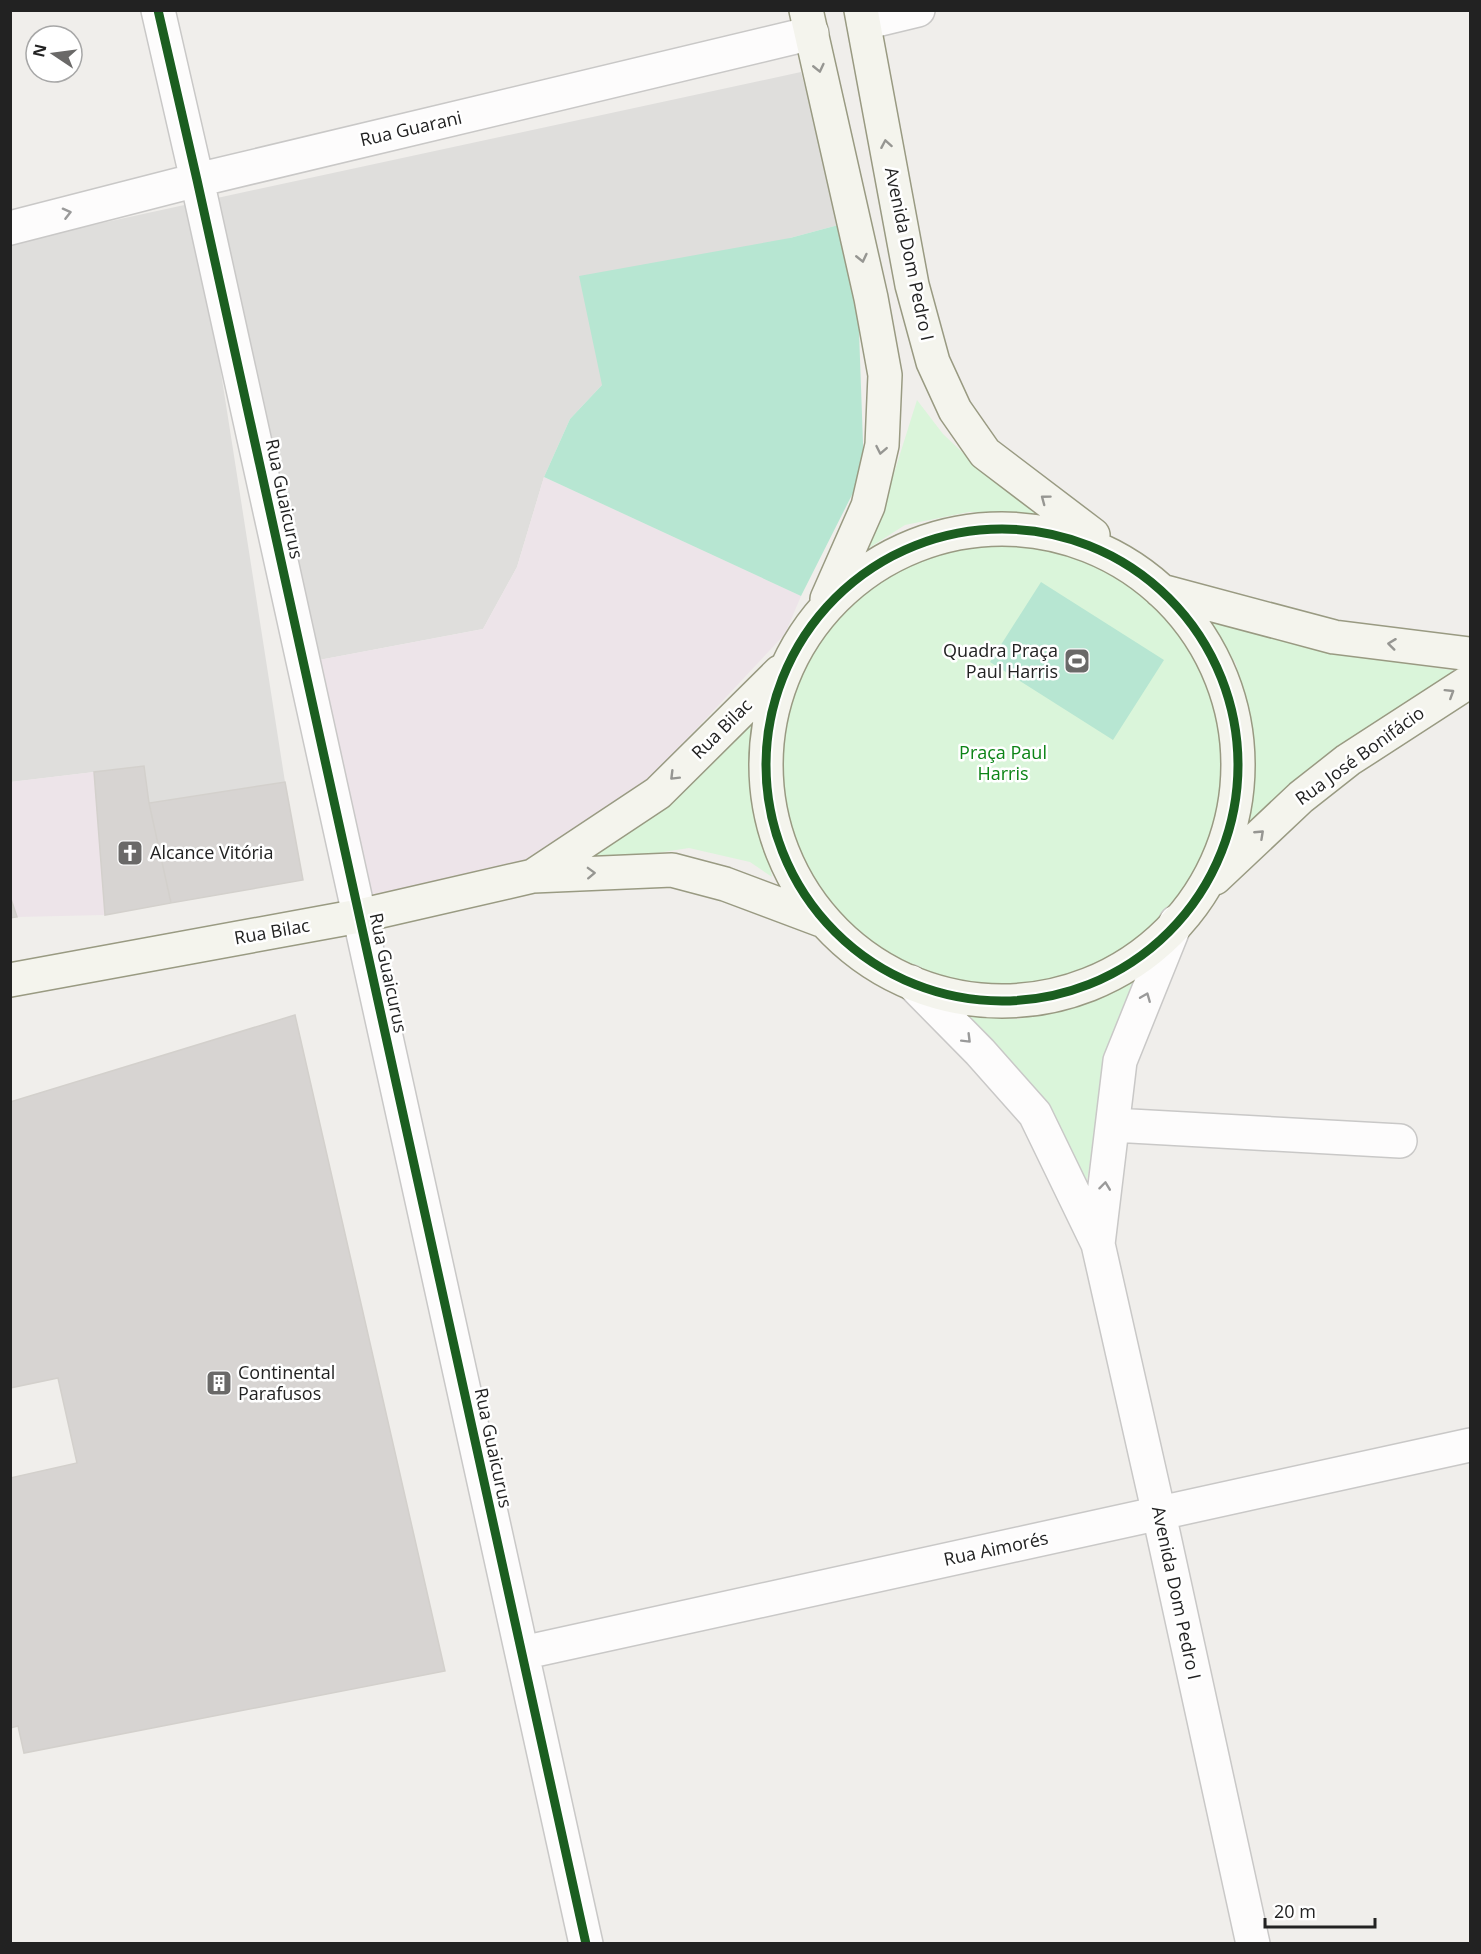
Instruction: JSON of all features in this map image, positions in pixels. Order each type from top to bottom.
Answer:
[{"type":"street","name":"Rua Guaicurus","points":[[158,10],[586,1944]]},
{"type":"street","points":[[863,17],[918,10]]},
{"type":"street","name":"Avenida Dom Pedro I","points":[[863,17],[912,285],[933,362],[955,410],[985,453],[1125,560]]},
{"type":"street","name":"Rua Guarani","points":[[10,228],[809,22]]},
{"type":"street","points":[[809,22],[871,298],[885,375],[882,445],[868,506],[816,622]]},
{"type":"street","points":[[983,527],[1057,532],[1125,560],[1160,591],[1182,609],[1221,672],[1238,745],[1233,819],[1203,890],[1142,957],[1093,985],[1021,1002],[946,997],[870,962],[821,921],[782,857],[765,784],[771,710],[790,661],[816,622],[847,584],[910,544],[983,527]]},
{"type":"street","points":[[1160,591],[1334,637],[1470,654]]},
{"type":"street","name":"Rua Bilac","points":[[533,876],[658,793],[790,661]]},
{"type":"street","name":"Rua José Bonifácio","points":[[1203,890],[1300,797],[1348,760],[1470,681]]},
{"type":"street","name":"Rua Bilac","points":[[10,980],[359,916],[533,876],[672,870],[725,884],[821,921]]},
{"type":"street","name":"Avenida Dom Pedro I","points":[[1098,1244],[1120,1062],[1176,922]]},
{"type":"street","name":"Avenida Dom Pedro I","points":[[911,982],[980,1052],[1035,1114],[1098,1244],[1252,1944]]},
{"type":"street","points":[[1113,1125],[1400,1141]]},
{"type":"street","name":"Rua Aimorés","points":[[522,1653],[1470,1445]]},
{"type":"shaded area","points":[[801,72],[842,224],[790,238],[602,385],[570,419],[544,477],[517,567],[483,629],[319,660],[217,198]]},
{"type":"shaded area","points":[[189,204],[199,232],[285,782],[149,803],[144,766],[11,782],[10,243]]},
{"type":"shaded area","points":[[544,477],[801,596],[785,634],[643,786],[521,871],[368,902],[319,660],[483,629],[517,567]]},
{"type":"shaded area","points":[[94,772],[105,915],[17,917],[10,896],[10,782]]},
{"type":"green space","points":[[842,224],[858,303],[864,471],[801,596],[544,477],[570,419],[602,385],[579,276],[790,238]]},
{"type":"green space","points":[[917,400],[943,434],[981,470],[1044,517],[969,512],[905,525],[855,557],[890,486]]},
{"type":"green space","name":"Praça Paul Harris","points":[[1003,544],[1046,549],[1087,561],[1125,581],[1158,609],[1186,642],[1206,680],[1218,721],[1223,764],[1218,807],[1206,848],[1186,886],[1158,919],[1125,947],[1087,967],[1046,979],[1003,984],[960,979],[919,967],[881,947],[848,919],[820,886],[800,848],[788,807],[783,764],[788,721],[800,680],[820,642],[848,609],[881,581],[919,561],[960,549]]},
{"type":"green space","name":"Quadra Praça Paul Harris","points":[[1041,582],[1164,660],[1113,740],[990,662]]},
{"type":"green space","points":[[1199,606],[1331,653],[1458,671],[1241,836],[1251,727],[1236,664]]},
{"type":"green space","points":[[754,715],[750,753],[756,808],[772,877],[750,862],[689,848],[581,865],[642,823]]},
{"type":"green space","points":[[1142,973],[1106,1058],[1087,1181],[1052,1112],[1013,1064],[957,1014],[1018,1019],[1093,1002]]},
{"type":"building","name":"Alcance Vitória","points":[[144,766],[149,803],[171,903],[105,915],[94,772]]},
{"type":"building","points":[[285,782],[303,880],[171,903],[149,803]]},
{"type":"building","points":[[10,896],[17,917],[10,918]]},
{"type":"building","name":"Continental Parafusos","points":[[295,1015],[445,1671],[24,1753],[18,1726],[10,1728],[10,1478],[77,1463],[58,1378],[10,1388],[10,1102]]},
{"type":"cycle path","points":[[158,10],[586,1944]]},
{"type":"cycle path","points":[[1002,529],[1048,533],[1092,547],[1133,569],[1169,598],[1198,634],[1220,675],[1234,719],[1238,765],[1234,811],[1220,855],[1198,896],[1169,932],[1133,961],[1092,983],[1048,997],[1002,1001],[956,997],[912,983],[871,961],[835,932],[806,896],[784,855],[770,811],[766,765],[770,719],[784,675],[806,634],[835,598],[871,569],[912,547],[956,533],[1002,529]]},
{"type":"place","name":"Quadra Praça Paul Harris","points":[[1077,661]]},
{"type":"place","name":"Alcance Vitória","points":[[130,853]]},
{"type":"place","name":"Continental Parafusos","points":[[219,1383]]}]
